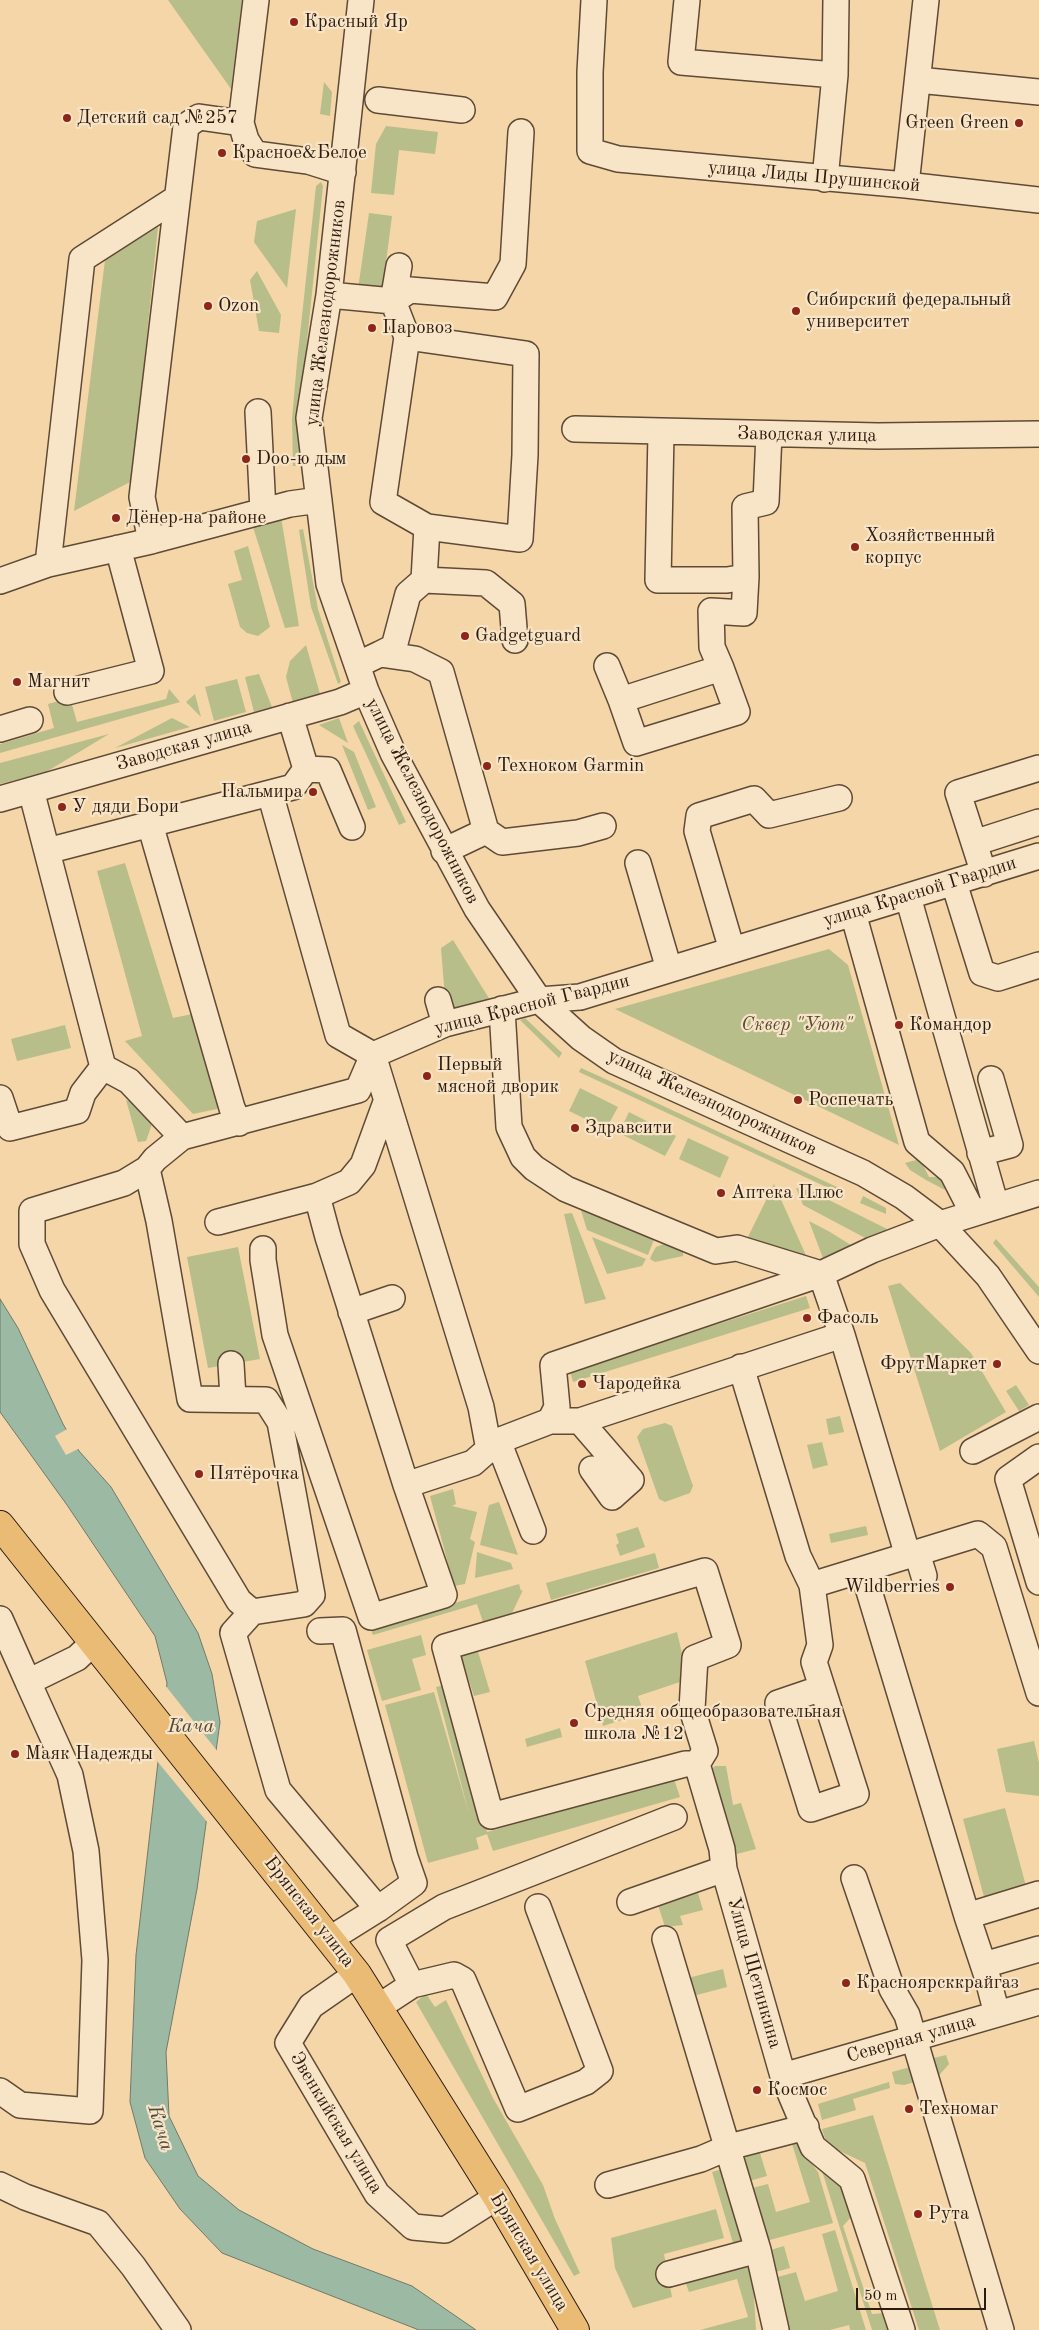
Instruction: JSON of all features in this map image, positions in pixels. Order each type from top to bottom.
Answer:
[{"type":"highway","name":"Брянская улица","points":[[0,1525],[144,1708],[225,1806],[330,1939],[380,2006],[497,2197],[575,2330]]},
{"type":"street","points":[[256,0],[241,123],[246,140],[255,154],[308,161],[343,172]]},
{"type":"street","name":"улица Железнодорожников","points":[[361,0],[329,295],[310,418],[329,584],[366,691],[393,753],[444,851],[477,909],[540,1000],[581,1038],[614,1061],[864,1173],[904,1197],[940,1224],[999,1290],[1039,1351]]},
{"type":"street","name":"улица Лиды Прушинской","points":[[594,0],[590,72],[590,151],[618,159],[825,180],[906,185],[1039,200]]},
{"type":"street","points":[[687,0],[681,62],[835,75]]},
{"type":"street","points":[[825,180],[835,75],[836,0]]},
{"type":"street","points":[[906,185],[926,0]]},
{"type":"street","points":[[918,80],[1039,92]]},
{"type":"street","points":[[378,100],[462,110]]},
{"type":"street","points":[[150,541],[142,497],[186,126],[199,117],[241,123]]},
{"type":"street","points":[[329,295],[393,301],[410,290],[495,297],[513,264],[521,132]]},
{"type":"street","points":[[48,564],[82,259],[177,198]]},
{"type":"street","points":[[399,266],[393,301],[407,337],[383,502],[427,527],[520,539],[525,455],[526,354],[407,337]]},
{"type":"street","points":[[258,412],[263,511]]},
{"type":"street","name":"Заводская улица","points":[[575,429],[661,433],[1039,434]]},
{"type":"street","points":[[661,433],[658,580],[727,580],[746,577]]},
{"type":"street","points":[[607,666],[636,743],[736,712],[712,647],[711,611],[744,612],[746,577],[744,507],[766,502],[769,434]]},
{"type":"street","points":[[2,574],[150,541],[290,504],[319,500]]},
{"type":"street","points":[[424,580],[427,527]]},
{"type":"street","points":[[67,692],[152,671],[118,548]]},
{"type":"street","points":[[357,665],[394,647],[408,594],[424,580],[486,583],[512,604],[515,640]]},
{"type":"street","points":[[380,654],[415,659],[441,672],[486,831],[502,842],[578,833],[604,826]]},
{"type":"street","points":[[621,700],[721,668]]},
{"type":"street","name":"Заводская улица","points":[[0,799],[340,702],[366,691]]},
{"type":"street","points":[[290,716],[306,770]]},
{"type":"street","points":[[0,729],[30,720]]},
{"type":"street","points":[[984,874],[958,793],[1039,768]]},
{"type":"street","points":[[47,851],[293,786],[306,770]]},
{"type":"street","points":[[306,770],[328,770],[352,827]]},
{"type":"street","points":[[31,790],[103,1066],[129,1080],[182,1137]]},
{"type":"street","points":[[270,793],[338,1035],[373,1055],[494,1446],[533,1531]]},
{"type":"street","points":[[732,950],[697,831],[699,816],[754,799],[770,815],[839,798]]},
{"type":"street","points":[[974,843],[1039,822]]},
{"type":"street","points":[[150,824],[232,1108],[239,1123]]},
{"type":"street","points":[[444,851],[486,831]]},
{"type":"street","name":"улица Красной Гвардии","points":[[373,1055],[445,1024],[540,1000],[580,998],[1039,856]]},
{"type":"street","points":[[638,864],[669,969]]},
{"type":"street","points":[[954,883],[982,973],[998,978],[1039,965]]},
{"type":"street","points":[[908,897],[980,1153],[985,1210]]},
{"type":"street","points":[[853,913],[918,1142],[952,1172],[985,1210]]},
{"type":"street","points":[[438,1000],[445,1024]]},
{"type":"street","points":[[502,1009],[509,1127],[523,1157],[534,1168],[566,1189],[716,1251],[737,1248],[820,1274]]},
{"type":"street","points":[[252,1612],[239,1601],[52,1290],[32,1244],[32,1210],[124,1183],[147,1169],[155,1159],[182,1137],[358,1090],[373,1055]]},
{"type":"street","points":[[0,1098],[10,1128],[77,1111],[83,1093],[103,1066]]},
{"type":"street","points":[[980,1153],[1010,1145],[991,1079]]},
{"type":"street","points":[[218,1222],[317,1196],[349,1182],[363,1165],[386,1102]]},
{"type":"street","points":[[147,1169],[159,1221],[190,1399],[234,1398],[266,1400],[280,1422],[312,1594],[304,1604],[252,1612],[233,1633],[278,1790],[378,1909]]},
{"type":"street","points":[[550,1421],[557,1407],[553,1365],[820,1274],[872,1250],[940,1224],[1039,1193]]},
{"type":"street","points":[[264,1249],[263,1260],[275,1335],[371,1617],[444,1595],[406,1485],[351,1312],[317,1196]]},
{"type":"street","points":[[820,1274],[916,1562]]},
{"type":"street","points":[[351,1312],[392,1298]]},
{"type":"street","points":[[406,1485],[473,1462],[494,1446],[550,1421],[580,1421],[741,1367],[842,1336]]},
{"type":"street","points":[[231,1364],[234,1398]]},
{"type":"street","points":[[741,1367],[798,1556],[812,1585],[820,1645],[814,1662],[856,1794],[811,1810],[778,1703],[822,1688]]},
{"type":"street","points":[[973,1451],[1039,1417]]},
{"type":"street","points":[[580,1421],[631,1480],[612,1497],[592,1469]]},
{"type":"street","points":[[1039,1457],[1008,1479],[1039,1582]]},
{"type":"street","points":[[812,1585],[863,1571],[916,1562],[978,1534],[994,1547],[1039,1693]]},
{"type":"street","points":[[705,1571],[728,1645],[695,1658],[692,1709],[705,1751],[697,1764],[684,1764],[491,1816],[445,1647],[543,1616],[705,1571]]},
{"type":"street","points":[[863,1571],[967,1916],[984,1965],[997,2014]]},
{"type":"street","points":[[1009,1596],[1039,1587]]},
{"type":"street","points":[[0,1619],[70,1775],[86,1851],[95,1960],[90,2111],[20,2105],[0,2091]]},
{"type":"street","points":[[320,1631],[342,1630],[405,1858],[414,1882],[378,1909],[330,1939]]},
{"type":"street","points":[[28,1682],[77,1658],[93,1643]]},
{"type":"street","name":"Улица Щетинкина","points":[[697,1764],[722,1850],[724,1869],[783,2076],[813,2147],[852,2179],[902,2330]]},
{"type":"street","points":[[412,1985],[389,1940],[444,1907],[674,1817]]},
{"type":"street","points":[[630,1902],[724,1869]]},
{"type":"street","points":[[854,1878],[892,1989],[907,2015],[913,2038],[922,2058],[1001,2330]]},
{"type":"street","points":[[967,1916],[1039,1894]]},
{"type":"street","points":[[380,2006],[412,1985],[454,1975],[463,1980],[518,2110],[586,2082],[600,2071],[538,1906]]},
{"type":"street","points":[[665,1938],[729,2147],[758,2250],[776,2330]]},
{"type":"street","points":[[984,1965],[1039,1949]]},
{"type":"street","name":"Эвенкийская улица","points":[[357,1974],[311,2006],[288,2043],[377,2194],[413,2227],[445,2230],[497,2197]]},
{"type":"street","name":"Северная улица","points":[[783,2076],[1039,2002]]},
{"type":"street","points":[[608,2185],[702,2158],[729,2147],[806,2127]]},
{"type":"street","points":[[0,2185],[25,2197],[98,2222],[133,2266],[178,2330]]},
{"type":"street","points":[[669,2274],[758,2250]]},
{"type":"green space","points":[[168,0],[242,0],[231,89]]},
{"type":"green space","points":[[324,82],[332,92],[330,116],[320,114]]},
{"type":"green space","points":[[386,126],[438,132],[435,154],[399,150],[394,195],[371,193],[376,144]]},
{"type":"green space","points":[[321,182],[323,186],[299,419],[299,466],[293,466],[292,419],[297,362],[316,186]]},
{"type":"green space","points":[[296,209],[287,288],[254,242],[257,221]]},
{"type":"green space","points":[[369,213],[392,216],[382,293],[358,289]]},
{"type":"green space","points":[[158,227],[132,481],[74,511],[105,260]]},
{"type":"green space","points":[[257,271],[281,315],[279,333],[259,331],[250,280]]},
{"type":"green space","points":[[281,517],[299,626],[285,628],[253,527]]},
{"type":"green space","points":[[303,529],[318,609],[341,682],[338,684],[311,607],[299,530]]},
{"type":"green space","points":[[248,546],[270,627],[258,636],[247,633],[240,627],[228,584],[242,580],[234,551]]},
{"type":"green space","points":[[306,645],[320,694],[293,703],[286,677],[290,661]]},
{"type":"green space","points":[[259,674],[272,707],[254,712],[245,677]]},
{"type":"green space","points":[[237,679],[246,712],[214,721],[205,687]]},
{"type":"green space","points":[[169,689],[180,702],[0,753],[0,744],[54,728],[48,704],[70,698],[77,722],[166,699]]},
{"type":"green space","points":[[195,694],[201,717],[186,702]]},
{"type":"green space","points":[[172,718],[190,727],[115,748]]},
{"type":"green space","points":[[339,718],[348,743],[319,725]]},
{"type":"green space","points":[[359,721],[406,822],[399,825],[353,726]]},
{"type":"green space","points":[[109,734],[46,772],[0,784],[0,763]]},
{"type":"green space","points":[[342,745],[354,752],[376,807],[368,810]]},
{"type":"green space","points":[[125,863],[173,1018],[197,1013],[222,1100],[217,1109],[193,1114],[125,1041],[142,1036],[97,871]]},
{"type":"green space","points":[[453,940],[490,1000],[453,1012],[445,998],[441,948]]},
{"type":"green space","name":"Сквер \"Уют\"","points":[[829,949],[848,965],[899,1145],[615,1009]]},
{"type":"green space","points":[[525,1018],[562,1053],[559,1058],[520,1020]]},
{"type":"green space","points":[[65,1025],[71,1048],[17,1061],[11,1039]]},
{"type":"green space","points":[[581,1068],[837,1187],[835,1191],[579,1072]]},
{"type":"green space","points":[[580,1088],[618,1107],[606,1129],[569,1111]]},
{"type":"green space","points":[[126,1100],[142,1105],[152,1124],[146,1141],[138,1142]]},
{"type":"green space","points":[[629,1112],[676,1136],[665,1156],[619,1133]]},
{"type":"green space","points":[[688,1138],[729,1157],[720,1178],[679,1159]]},
{"type":"green space","points":[[920,1159],[929,1177],[944,1177],[953,1191],[943,1189],[926,1180],[910,1170],[905,1163]]},
{"type":"green space","points":[[774,1184],[809,1262],[745,1243]]},
{"type":"green space","points":[[796,1188],[811,1191],[887,1229],[871,1241],[803,1205]]},
{"type":"green space","points":[[863,1196],[886,1208],[886,1214],[860,1203]]},
{"type":"green space","points":[[580,1207],[655,1237],[648,1255],[587,1230]]},
{"type":"green space","points":[[572,1213],[606,1299],[585,1304],[564,1214]]},
{"type":"green space","points":[[809,1221],[830,1232],[854,1247],[824,1261]]},
{"type":"green space","points":[[592,1237],[646,1259],[642,1266],[607,1274]]},
{"type":"green space","points":[[996,1239],[1039,1287],[1039,1297],[993,1243]]},
{"type":"green space","points":[[664,1244],[683,1252],[683,1256],[655,1262],[650,1259],[656,1247]]},
{"type":"green space","points":[[238,1247],[260,1359],[208,1368],[187,1257]]},
{"type":"green space","points":[[900,1283],[971,1353],[1006,1412],[940,1451],[888,1286]]},
{"type":"green space","points":[[806,1296],[810,1308],[573,1382],[570,1371]]},
{"type":"green space","points":[[1016,1385],[1029,1405],[1019,1411],[1006,1391]]},
{"type":"green space","points":[[840,1416],[844,1432],[829,1435],[826,1419]]},
{"type":"green space","points":[[665,1423],[672,1426],[693,1486],[690,1493],[665,1502],[659,1499],[637,1437],[643,1429]]},
{"type":"green space","points":[[822,1442],[828,1465],[813,1469],[807,1445]]},
{"type":"green space","points":[[453,1489],[456,1504],[452,1506],[477,1512],[470,1539],[475,1542],[465,1584],[454,1586],[430,1496]]},
{"type":"green space","points":[[499,1502],[518,1555],[480,1545],[489,1505]]},
{"type":"green space","points":[[866,1526],[868,1535],[831,1543],[829,1534]]},
{"type":"green space","points":[[638,1527],[645,1547],[620,1556],[616,1545],[619,1543],[616,1534]]},
{"type":"green space","points":[[477,1552],[511,1563],[513,1569],[475,1578]]},
{"type":"green space","points":[[655,1553],[659,1568],[551,1600],[546,1583]]},
{"type":"green space","points":[[519,1584],[521,1591],[523,1590],[512,1613],[483,1622],[477,1604],[373,1635],[370,1628]]},
{"type":"green space","points":[[677,1632],[687,1675],[680,1682],[638,1696],[644,1713],[603,1726],[585,1661]]},
{"type":"green space","points":[[421,1635],[426,1655],[412,1659],[421,1690],[382,1701],[367,1650]]},
{"type":"green space","points":[[476,1645],[490,1692],[474,1696],[459,1650]]},
{"type":"green space","points":[[449,1684],[487,1832],[674,1779],[680,1797],[493,1851],[487,1834],[476,1838],[479,1849],[428,1863],[385,1705],[434,1692],[469,1814],[436,1687]]},
{"type":"green space","points":[[560,1728],[562,1737],[527,1747],[525,1739]]},
{"type":"green space","points":[[1034,1741],[1039,1763],[1039,1796],[1006,1792],[997,1749]]},
{"type":"green space","points":[[715,1766],[726,1766],[733,1805],[741,1803],[756,1849],[737,1854],[728,1839],[709,1772]]},
{"type":"green space","points":[[1005,1808],[1026,1886],[984,1897],[963,1819]]},
{"type":"green space","points":[[698,1893],[703,1910],[680,1916],[683,1925],[665,1927],[658,1905]]},
{"type":"green space","points":[[723,1969],[727,1987],[693,1996],[688,1978]]},
{"type":"green space","points":[[426,1994],[435,2007],[446,2000],[493,2098],[543,2185],[555,2219],[580,2273],[574,2276],[416,2002]]},
{"type":"green space","points":[[946,2055],[949,2064],[935,2080],[930,2059]]},
{"type":"green space","points":[[914,2066],[918,2081],[904,2085],[895,2084],[892,2072]]},
{"type":"green space","points":[[889,2082],[890,2088],[853,2099],[856,2110],[822,2120],[818,2104]]},
{"type":"green space","points":[[873,2115],[940,2330],[919,2330],[865,2163],[827,2145],[822,2129]]},
{"type":"green space","points":[[795,2136],[798,2145],[818,2172],[833,2223],[766,2241],[752,2188],[768,2184],[776,2212],[810,2202],[792,2144],[760,2153],[767,2176],[749,2181],[741,2152]]},
{"type":"green space","points":[[729,2167],[749,2238],[733,2243],[712,2172]]},
{"type":"green space","points":[[827,2169],[842,2186],[853,2215],[843,2226],[872,2314],[885,2313],[890,2330],[872,2330],[822,2171]]},
{"type":"green space","points":[[716,2209],[724,2238],[664,2254],[672,2297],[633,2308],[615,2268],[611,2238]]},
{"type":"green space","points":[[835,2230],[866,2330],[850,2330],[849,2325],[830,2330],[789,2330],[774,2278],[796,2272],[805,2301],[838,2291],[822,2234]]},
{"type":"green space","points":[[784,2246],[790,2268],[772,2273],[767,2251]]},
{"type":"green space","points":[[743,2261],[752,2266],[756,2330],[700,2330],[748,2317],[737,2279],[689,2292],[686,2284],[689,2276]]},
{"type":"water","name":"Кача","points":[[0,1299],[18,1328],[63,1424],[79,1451],[111,1487],[198,1633],[212,1674],[220,1722],[197,1889],[166,2052],[169,2116],[198,2176],[239,2210],[313,2249],[412,2286],[476,2330],[419,2330],[222,2253],[180,2209],[145,2158],[130,2102],[136,1955],[167,1683],[155,1636],[67,1505],[0,1412]]},
{"type":"pier","points":[[69,1428],[80,1448],[66,1455],[55,1436]]},
{"type":"pier","points":[[165,1685],[218,1752],[208,1823],[157,1761]]},
{"type":"place","name":"Красный Яр","points":[[294,22]]},
{"type":"place","name":"Детский сад №257","points":[[67,118]]},
{"type":"place","name":"Green Green","points":[[1019,123]]},
{"type":"place","name":"Красное&Белое","points":[[222,153]]},
{"type":"place","name":"Ozon","points":[[208,306]]},
{"type":"place","name":"Сибирский федеральный университет","points":[[796,311]]},
{"type":"place","name":"Паровоз","points":[[372,328]]},
{"type":"place","name":"Doo-ю дым","points":[[246,459]]},
{"type":"place","name":"Дёнер на районе","points":[[116,518]]},
{"type":"place","name":"Хозяйственный корпус","points":[[855,547]]},
{"type":"place","name":"Gadgetguard","points":[[465,636]]},
{"type":"place","name":"Магнит","points":[[17,682]]},
{"type":"place","name":"Техноком Garmin","points":[[487,766]]},
{"type":"place","name":"Пальмира","points":[[313,792]]},
{"type":"place","name":"У дяди Бори","points":[[62,807]]},
{"type":"place","name":"Командор","points":[[899,1025]]},
{"type":"place","name":"Первый мясной дворик","points":[[427,1076]]},
{"type":"place","name":"Роспечать","points":[[798,1100]]},
{"type":"place","name":"Здравсити","points":[[575,1128]]},
{"type":"place","name":"Аптека Плюс","points":[[721,1193]]},
{"type":"place","name":"Фасоль","points":[[807,1318]]},
{"type":"place","name":"ФрутМаркет","points":[[997,1364]]},
{"type":"place","name":"Чародейка","points":[[582,1384]]},
{"type":"place","name":"Пятёрочка","points":[[199,1474]]},
{"type":"place","name":"Wildberries","points":[[950,1587]]},
{"type":"place","name":"Средняя общеобразовательная школа №12","points":[[574,1723]]},
{"type":"place","name":"Маяк Надежды","points":[[15,1754]]},
{"type":"place","name":"Красноярсккрайгаз","points":[[846,1983]]},
{"type":"place","name":"Космос","points":[[757,2090]]},
{"type":"place","name":"Техномаг","points":[[909,2109]]},
{"type":"place","name":"Рута","points":[[918,2214]]}]
